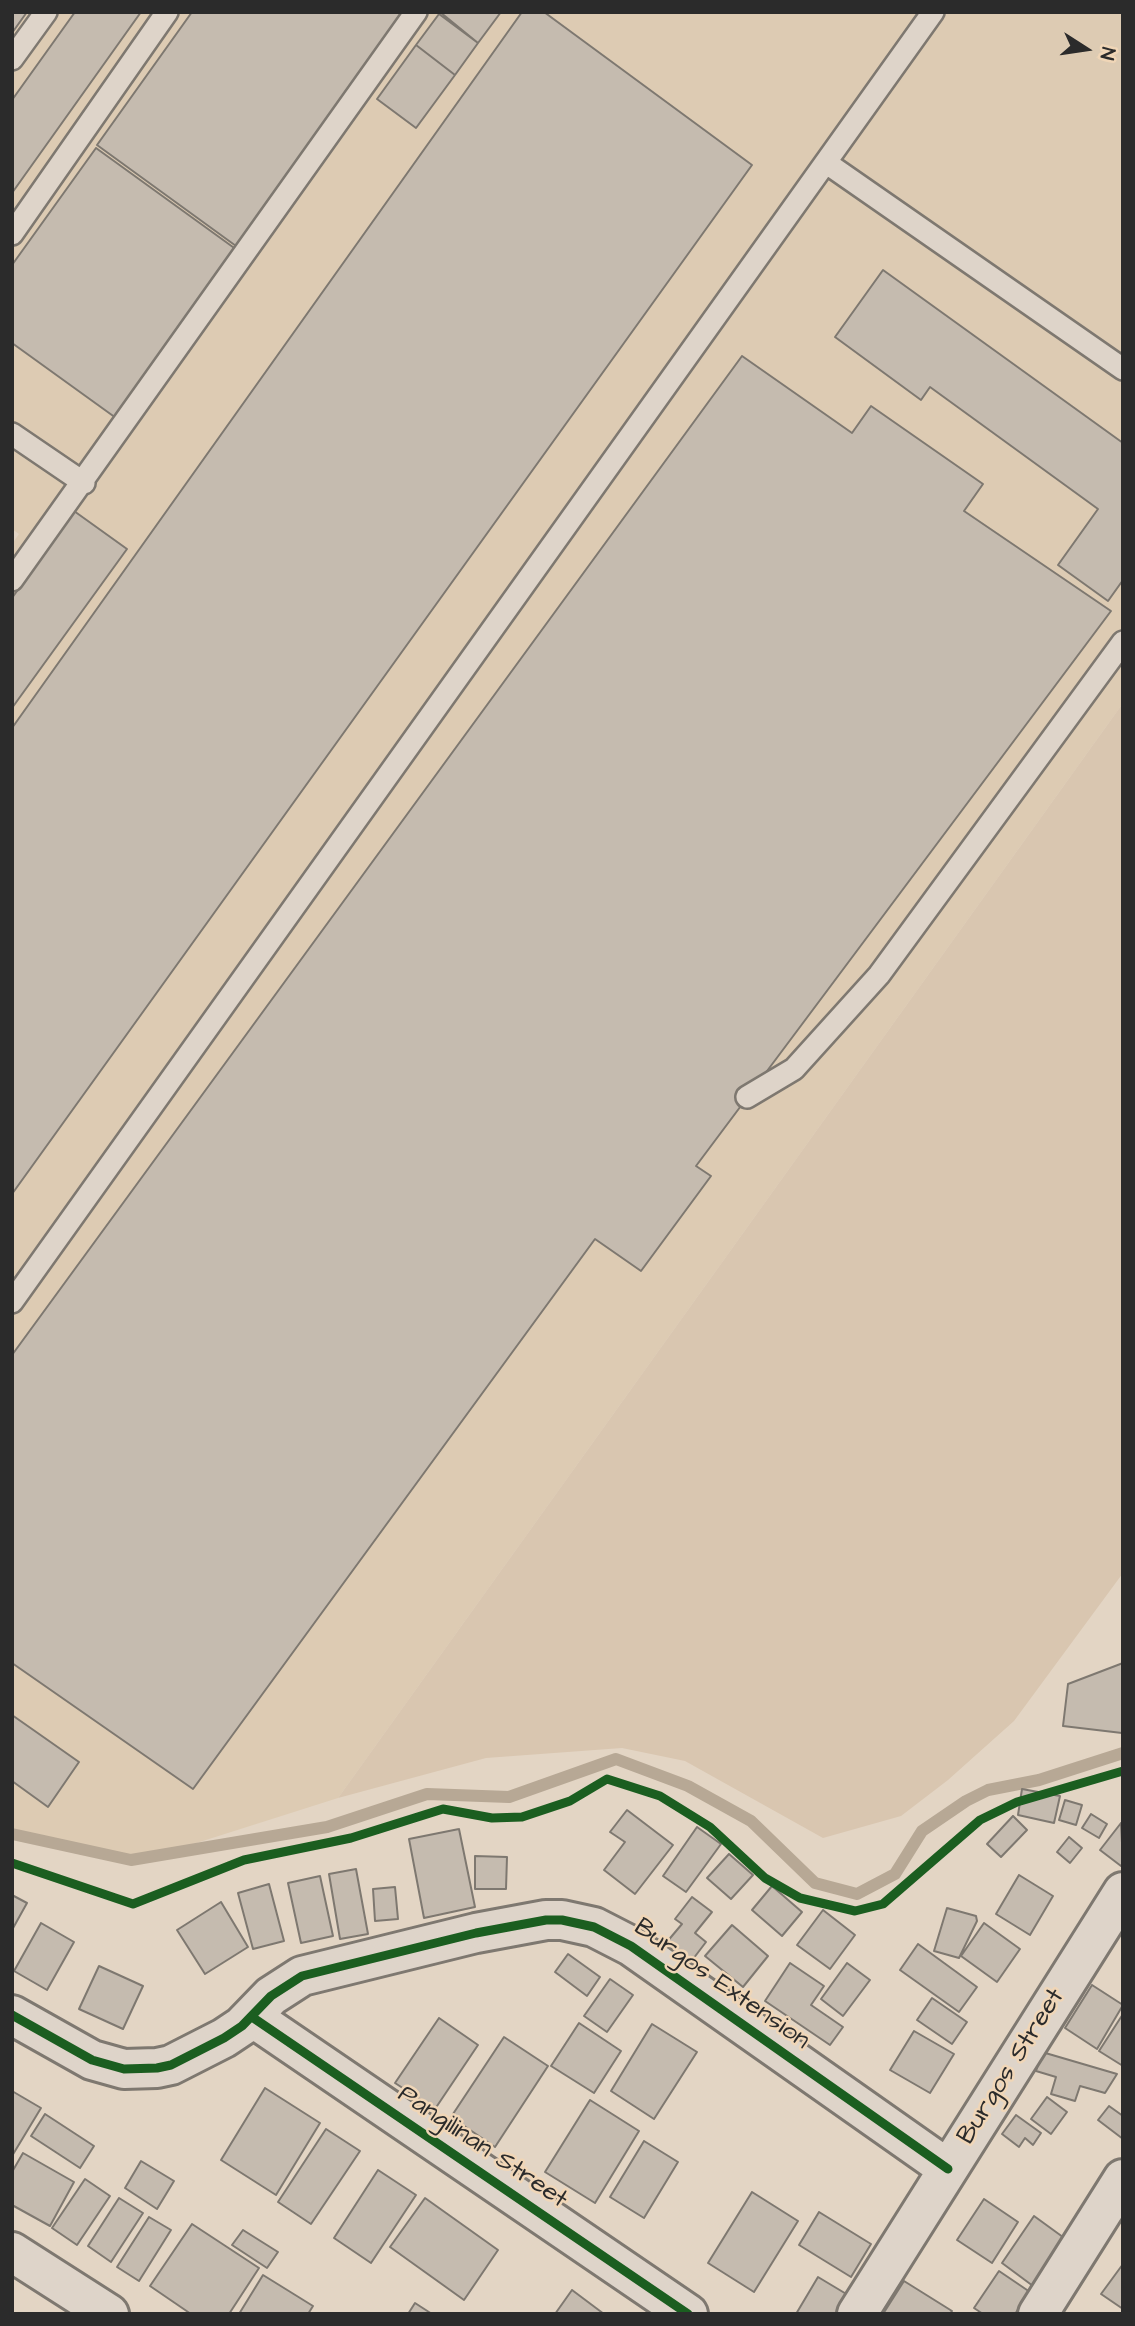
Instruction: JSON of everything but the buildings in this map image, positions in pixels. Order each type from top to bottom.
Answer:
[{"type":"street","name":"Burgos Street","points":[[857,2314],[1123,1892]]},
{"type":"street","name":"Burgos Extension","points":[[12,2015],[92,2060],[124,2069],[142,2070],[171,2065],[224,2038],[252,2017],[287,1984],[318,1972],[530,1922],[575,1922],[594,1927],[631,1946],[948,2169]]},
{"type":"street","name":"Pangilinan Street","points":[[252,2017],[688,2314]]},
{"type":"street","points":[[1038,2314],[1123,2179]]},
{"type":"street","points":[[12,2252],[109,2314]]},
{"type":"lane","points":[[12,59],[46,12]]},
{"type":"lane","points":[[12,234],[167,12]]},
{"type":"lane","points":[[12,580],[84,483],[416,12]]},
{"type":"lane","points":[[12,1302],[828,164],[933,12]]},
{"type":"lane","points":[[828,164],[1123,369]]},
{"type":"lane","points":[[12,434],[84,483]]},
{"type":"lane","points":[[747,1097],[794,1069],[879,975],[1123,642]]},
{"type":"shaded area","points":[[12,12],[1123,12],[1123,703],[338,1798],[165,1853],[122,1858],[12,1828],[12,544],[19,534],[12,529]]},
{"type":"shaded area","points":[[1123,703],[1123,1573],[1014,1721],[948,1780],[901,1816],[823,1838],[685,1761],[622,1748],[486,1758],[338,1798]]},
{"type":"waterway","points":[[12,1834],[131,1860],[327,1827],[427,1794],[509,1797],[616,1759],[688,1786],[751,1821],[815,1883],[857,1894],[895,1874],[922,1831],[966,1801],[988,1790],[1039,1780],[1123,1753]]},
{"type":"cycle path","points":[[12,1863],[133,1904],[244,1860],[351,1838],[443,1809],[492,1818],[522,1817],[570,1801],[607,1779],[660,1796],[710,1827],[765,1878],[800,1898],[855,1911],[883,1904],[980,1820],[1017,1802],[1123,1771]]},
{"type":"cycle path","points":[[12,2015],[92,2060],[124,2069],[157,2068],[171,2065],[224,2038],[242,2026],[271,1996],[302,1976],[476,1933],[546,1920],[562,1920],[594,1927],[631,1946],[948,2169]]},
{"type":"cycle path","points":[[252,2017],[688,2314]]}]
